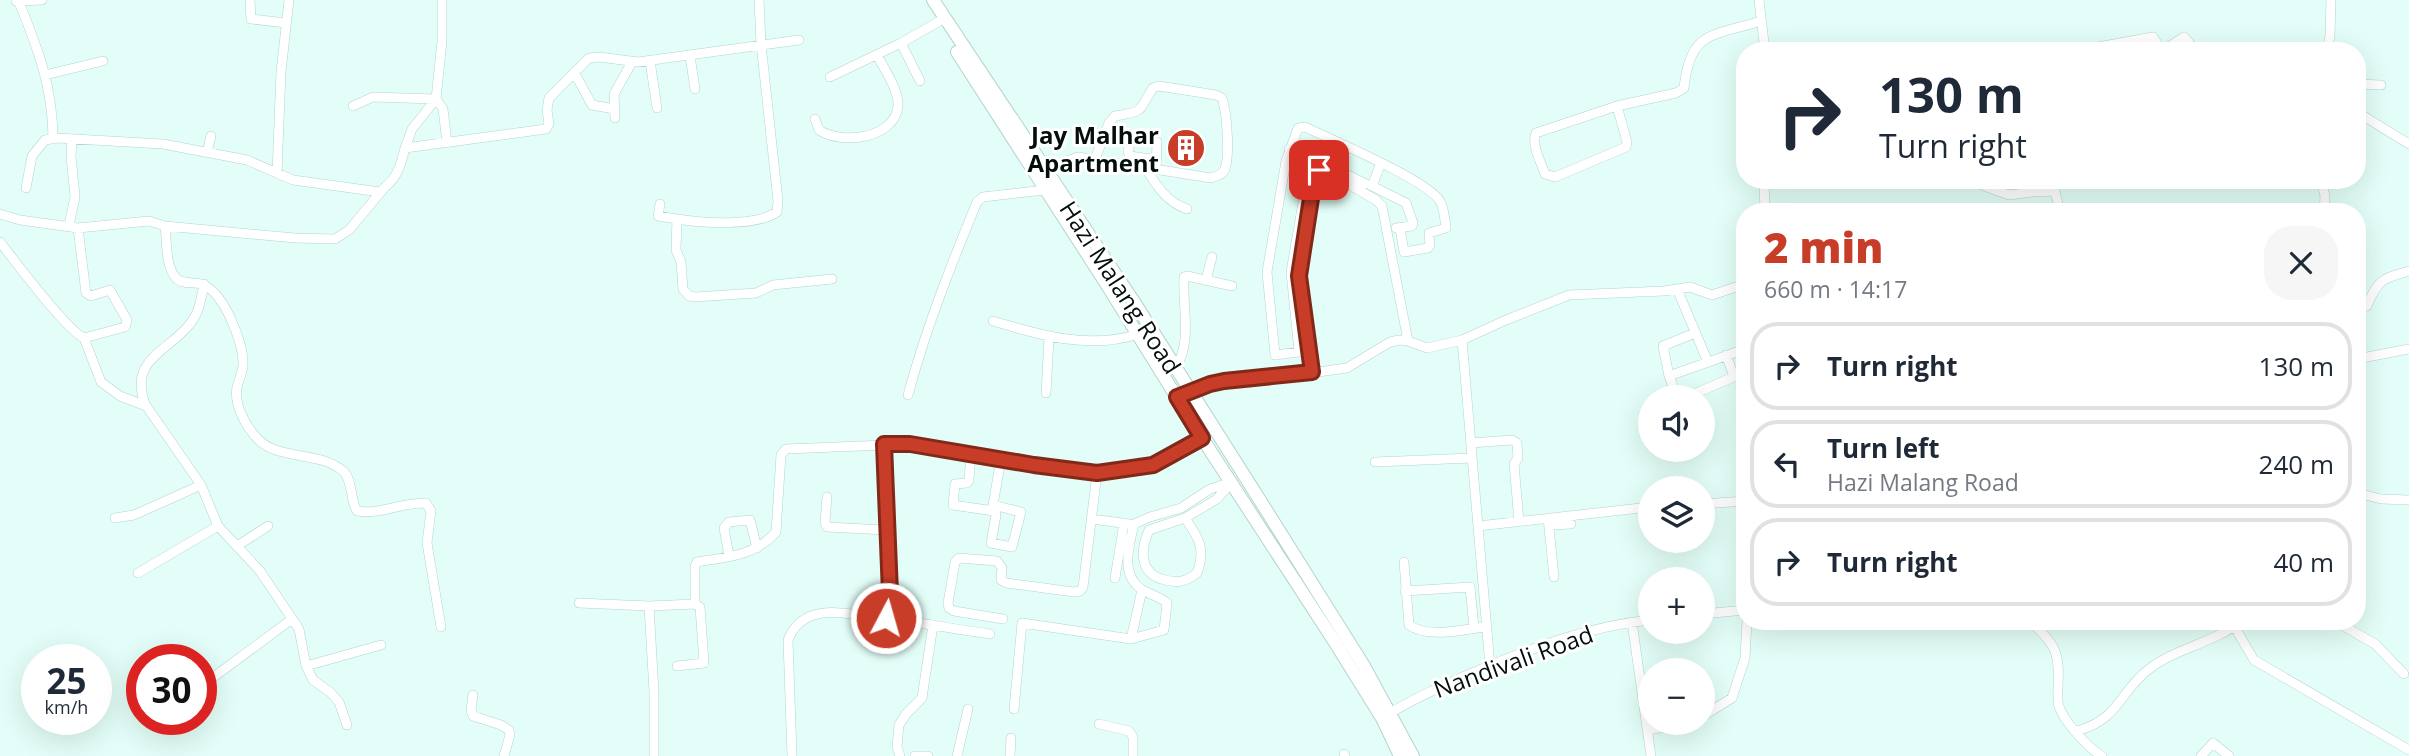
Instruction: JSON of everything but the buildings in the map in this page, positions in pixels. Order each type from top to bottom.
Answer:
[{"type":"main road","name":"Hazi Malang Road","points":[[924,0],[941,20],[1044,169],[1049,186],[1202,438],[1238,483],[1413,756]]},
{"type":"main road","name":"Hazi Malang Road","points":[[933,0],[941,20],[1049,186],[1175,368],[1214,431],[1238,483]]},
{"type":"main road","name":"Hazi Malang Road","points":[[1386,715],[1400,756]]},
{"type":"street","points":[[42,0],[17,1],[41,57],[53,108],[53,139]]},
{"type":"street","points":[[250,0],[251,19],[286,23]]},
{"type":"street","points":[[277,173],[281,72],[289,0]]},
{"type":"street","points":[[0,214],[38,223],[74,227],[149,221],[165,226],[335,239],[349,230],[396,175],[412,129],[436,99],[442,41],[442,0]]},
{"type":"street","points":[[660,204],[658,216],[693,222],[753,221],[769,218],[776,212],[778,201],[761,44],[759,0]]},
{"type":"street","points":[[1759,0],[1764,42]]},
{"type":"street","points":[[2329,42],[2331,0]]},
{"type":"street","points":[[830,77],[901,43],[941,20]]},
{"type":"street","points":[[1617,106],[1626,147],[1555,177],[1545,174],[1535,145],[1536,133],[1617,106],[1676,93],[1684,88],[1686,64],[1694,47],[1707,38],[1761,21]]},
{"type":"street","points":[[2125,42],[2153,37],[2156,42]]},
{"type":"street","points":[[405,148],[546,129],[549,124],[549,98],[593,57],[632,62],[650,61],[799,40]]},
{"type":"street","points":[[901,43],[920,81]]},
{"type":"street","points":[[815,119],[819,131],[838,138],[871,134],[890,124],[897,110],[898,99],[877,55]]},
{"type":"street","points":[[690,56],[695,89]]},
{"type":"street","points":[[45,75],[103,61]]},
{"type":"street","points":[[650,61],[657,108]]},
{"type":"street","points":[[574,72],[592,105],[615,113],[614,94],[632,62]]},
{"type":"street","points":[[2366,84],[2381,85]]},
{"type":"street","points":[[1044,169],[1079,157],[1145,167],[1156,164],[1211,178],[1225,169],[1227,146],[1224,102],[1220,96],[1160,86],[1153,88],[1143,108],[1134,114],[1115,116],[1109,123],[1095,159]]},
{"type":"street","points":[[353,106],[373,97],[436,99]]},
{"type":"street","points":[[436,99],[443,109],[447,144]]},
{"type":"street","points":[[2366,118],[2409,145]]},
{"type":"street","points":[[1302,331],[1299,353],[1275,355],[1268,272],[1289,149],[1298,128],[1302,127],[1381,163],[1430,191],[1441,203],[1446,228],[1429,233],[1428,248],[1404,251],[1400,228]]},
{"type":"street","points":[[207,152],[211,136]]},
{"type":"street","points":[[26,188],[33,156],[45,140],[72,139],[163,144],[247,160],[293,180],[380,192]]},
{"type":"street","points":[[0,242],[77,335],[84,338],[125,327],[127,320],[110,290],[91,296],[86,293],[74,227],[72,139]]},
{"type":"street","points":[[1289,149],[1311,160],[1314,158],[1318,172],[1308,196],[1296,280],[1302,331],[1312,372]]},
{"type":"street","points":[[1311,160],[1318,172],[1366,184]]},
{"type":"street","points":[[1381,163],[1372,186],[1408,205],[1413,225],[1387,229]]},
{"type":"street","points":[[1145,167],[1167,198],[1187,209]]},
{"type":"street","points":[[1352,182],[1382,206],[1408,341]]},
{"type":"street","points":[[908,394],[919,353],[946,277],[977,202],[983,197],[1049,186]]},
{"type":"street","points":[[1993,189],[2009,195],[2055,191],[2058,203]]},
{"type":"street","points":[[1382,206],[1408,205]]},
{"type":"street","points":[[677,219],[676,250],[681,262],[683,289],[689,296],[756,293],[773,285],[832,279]]},
{"type":"street","points":[[165,226],[170,268],[174,276],[178,280],[204,284],[220,299],[241,346],[243,367],[236,390],[238,409],[256,438],[275,450],[324,462],[343,471],[348,479],[352,504],[357,511],[368,513],[416,502],[426,503],[431,510],[427,543],[442,627]]},
{"type":"street","points":[[1206,280],[1212,257]]},
{"type":"street","points":[[2366,306],[2374,288],[2384,278],[2409,271]]},
{"type":"street","points":[[1175,368],[1181,360],[1184,338],[1184,277],[1231,286]]},
{"type":"street","points":[[204,284],[197,315],[188,327],[150,359],[141,376],[140,389],[146,406],[201,485],[218,526],[260,570],[299,629],[306,666],[313,680],[339,702],[347,725]]},
{"type":"street","points":[[1177,397],[1210,384],[1238,379],[1347,368],[1390,342],[1408,341],[1427,348],[1462,340],[1559,298],[1580,294],[1690,287],[1712,295],[1736,287]]},
{"type":"street","points":[[1677,289],[1707,362]]},
{"type":"street","points":[[993,321],[1049,338],[1118,340],[1138,334]]},
{"type":"street","points":[[1672,385],[1663,346],[1695,333]]},
{"type":"street","points":[[84,338],[102,382],[120,396],[146,406]]},
{"type":"street","points":[[1046,393],[1049,338]]},
{"type":"street","points":[[1462,340],[1490,666]]},
{"type":"street","points":[[2366,357],[2409,349]]},
{"type":"street","points":[[1669,376],[1736,352]]},
{"type":"street","points":[[1714,385],[1734,376],[1726,355]]},
{"type":"street","points":[[695,604],[696,564],[746,554],[770,539],[778,526],[782,451],[910,444],[1097,473],[1153,465],[1214,431]]},
{"type":"street","points":[[1471,443],[1512,440],[1517,443],[1518,458],[1514,464],[1520,521]]},
{"type":"street","points":[[884,444],[890,593],[886,618]]},
{"type":"street","points":[[971,453],[969,480],[967,483],[955,484],[953,505],[994,508],[1021,512],[1012,547],[992,544],[996,517],[994,508],[1001,459]]},
{"type":"street","points":[[1375,462],[1472,458]]},
{"type":"street","points":[[1003,619],[949,608],[955,562],[959,558],[997,561],[1002,568],[1001,580],[1006,583],[1080,591],[1083,587],[1097,473]]},
{"type":"street","points":[[1213,507],[1238,483]]},
{"type":"street","points":[[1185,518],[1199,540],[1202,551],[1197,573],[1187,581],[1177,582],[1153,576],[1144,564],[1144,546],[1149,530],[1185,518],[1238,483]]},
{"type":"street","points":[[1092,519],[1129,524],[1181,508],[1210,489],[1238,483]]},
{"type":"street","points":[[115,518],[134,515],[201,485]]},
{"type":"street","points":[[2366,495],[2409,500]]},
{"type":"street","points":[[827,498],[827,527],[886,530]]},
{"type":"street","points":[[1715,503],[1736,502]]},
{"type":"street","points":[[1478,526],[1549,521],[1638,510]]},
{"type":"street","points":[[729,556],[724,528],[729,522],[750,520],[757,548]]},
{"type":"street","points":[[1549,521],[1571,524]]},
{"type":"street","points":[[1549,521],[1554,577]]},
{"type":"street","points":[[1115,578],[1129,524]]},
{"type":"street","points":[[1014,709],[1020,628],[1023,623],[1131,639],[1162,632],[1166,627],[1167,603],[1142,590],[1132,580],[1127,566],[1129,524]]},
{"type":"street","points":[[138,573],[218,526]]},
{"type":"street","points":[[237,546],[268,526]]},
{"type":"street","points":[[1404,562],[1407,620],[1413,628],[1432,632],[1486,627]]},
{"type":"street","points":[[1405,591],[1470,587],[1474,628]]},
{"type":"street","points":[[1131,639],[1142,590]]},
{"type":"street","points":[[579,603],[649,606],[695,604],[701,609],[704,663],[677,666]]},
{"type":"street","points":[[649,606],[654,692],[654,756]]},
{"type":"street","points":[[1715,613],[1736,611]]},
{"type":"street","points":[[792,756],[788,640],[792,629],[801,621],[827,613],[886,618],[990,634]]},
{"type":"street","points":[[217,675],[292,619]]},
{"type":"street","name":"Nandivali Road","points":[[1386,715],[1434,690],[1566,637],[1638,621]]},
{"type":"street","points":[[1632,622],[1638,662]]},
{"type":"street","points":[[900,756],[897,747],[899,725],[922,698],[933,625]]},
{"type":"street","points":[[1715,709],[1732,698],[1745,658],[1747,630]]},
{"type":"street","points":[[2039,630],[2056,654],[2058,705],[2062,714],[2089,747],[2102,756]]},
{"type":"street","points":[[2077,731],[2110,715],[2126,692],[2151,667],[2226,630]]},
{"type":"street","points":[[2241,630],[2254,660],[2409,750]]},
{"type":"street","points":[[2351,630],[2375,644],[2404,674]]},
{"type":"street","points":[[306,666],[381,645]]},
{"type":"street","points":[[473,695],[473,716],[509,730],[504,756]]},
{"type":"street","points":[[957,756],[968,709]]},
{"type":"street","points":[[1099,724],[1129,730],[1133,737],[1133,756]]},
{"type":"street","points":[[1649,735],[1651,756]]},
{"type":"street","points":[[1010,756],[1012,738]]},
{"type":"street","points":[[2201,756],[2213,743],[2229,756]]},
{"type":"street","points":[[915,756],[928,756]]},
{"type":"place","name":"Jay Malhar Apartment","points":[[1186,148]]},
{"type":"route","points":[[886,618],[890,593],[884,444],[910,444],[1097,473],[1153,465],[1202,438],[1177,397],[1224,381],[1312,372],[1299,276],[1314,179],[1319,170]]}]
